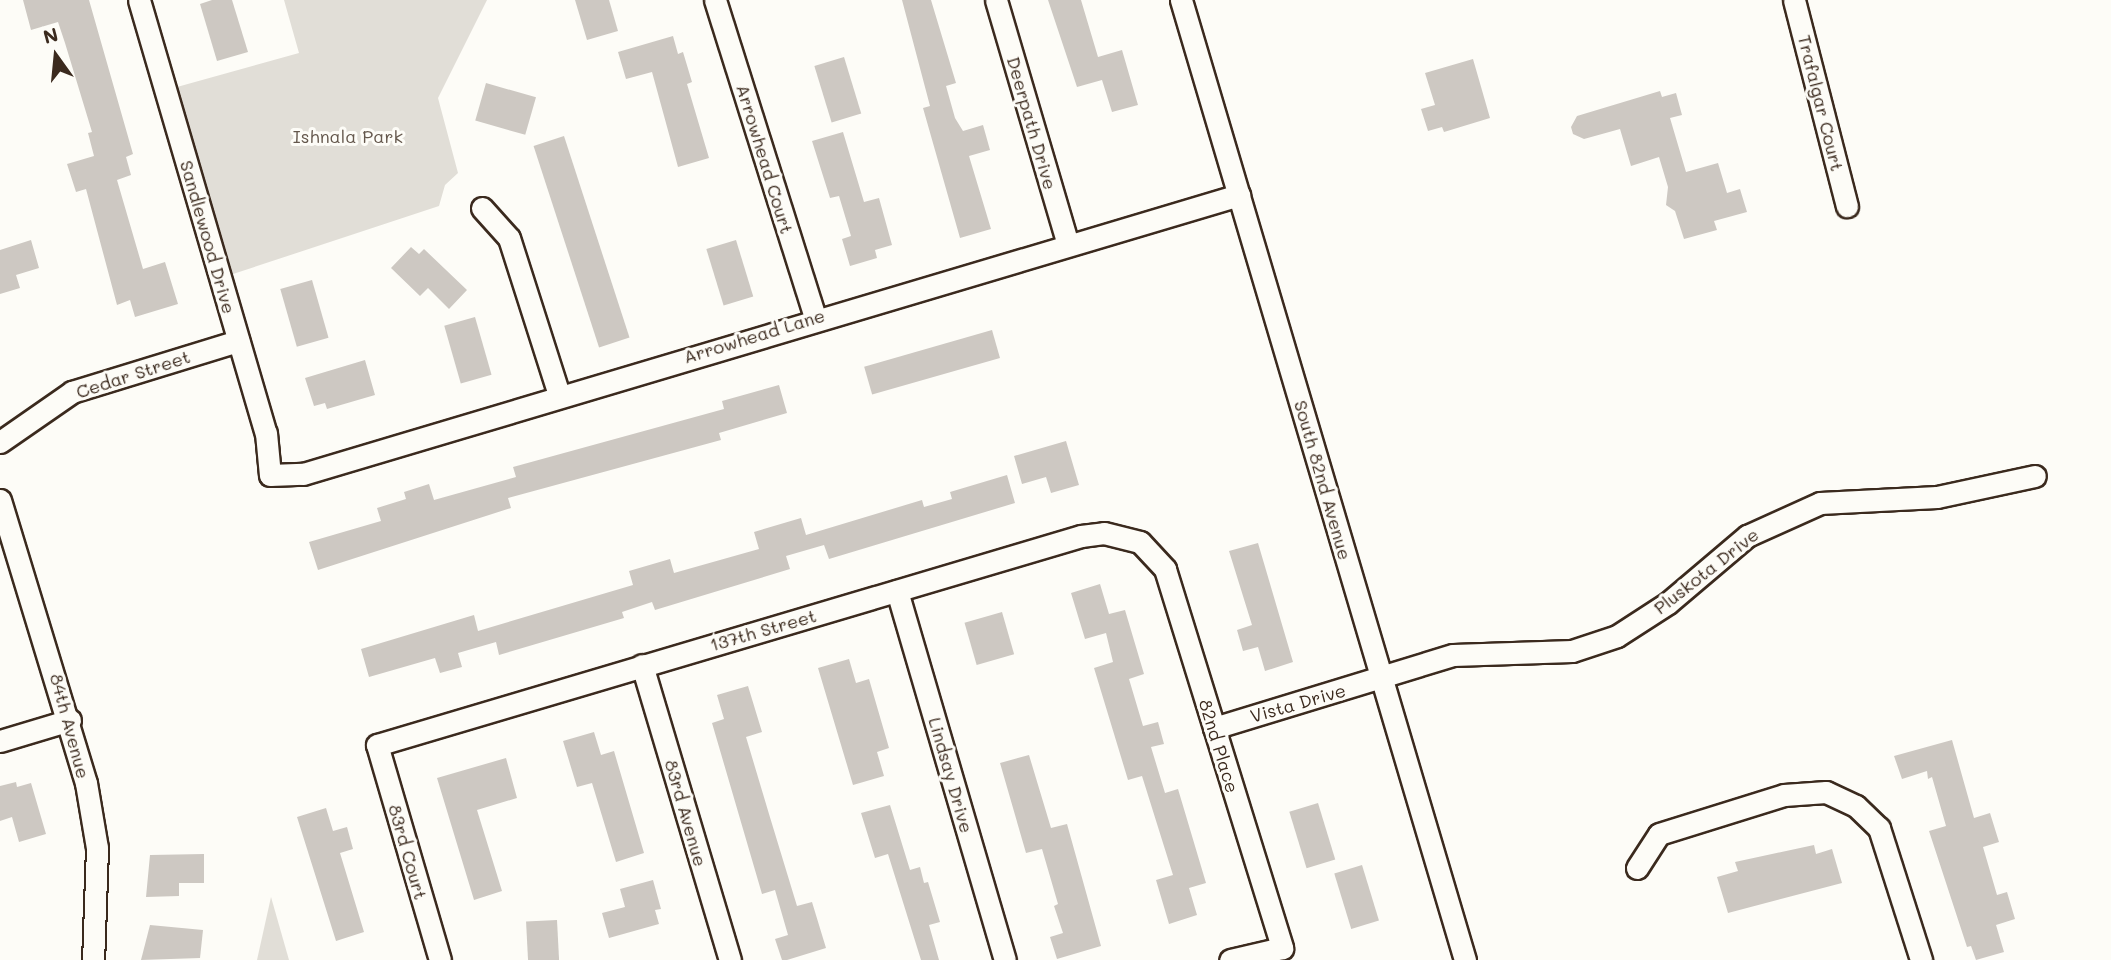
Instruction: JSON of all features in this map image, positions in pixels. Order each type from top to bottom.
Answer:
[{"type":"street","name":"Sandlewood Drive","points":[[139,0],[266,433],[270,475]]},
{"type":"street","name":"Arrowhead Court","points":[[715,0],[815,318]]},
{"type":"street","name":"Deerpath Drive","points":[[996,0],[1068,245]]},
{"type":"street","name":"South 82nd Avenue","points":[[1181,0],[1465,960]]},
{"type":"street","name":"Trafalgar Court","points":[[1794,0],[1847,206]]},
{"type":"street","name":"Arrowhead Lane","points":[[270,475],[303,474],[815,318],[1238,195]]},
{"type":"street","points":[[482,208],[509,238],[559,395]]},
{"type":"street","name":"Cedar Street","points":[[0,442],[72,392],[238,341]]},
{"type":"street","name":"Pluskota Drive","points":[[1382,679],[1453,655],[1572,651],[1617,636],[1668,603],[1747,537],[1820,503],[1937,497],[2035,476]]},
{"type":"street","name":"84th Avenue","points":[[0,500],[70,720],[97,848],[93,960]]},
{"type":"street","name":"137th Street","points":[[377,745],[1081,536],[1120,534],[1150,549]]},
{"type":"street","name":"82nd Place","points":[[1150,549],[1171,586],[1282,948],[1230,960]]},
{"type":"street","name":"Lindsay Drive","points":[[897,591],[1005,960]]},
{"type":"street","name":"83rd Avenue","points":[[642,665],[730,960]]},
{"type":"street","name":"Vista Drive","points":[[1214,728],[1382,679]]},
{"type":"street","points":[[0,741],[70,720]]},
{"type":"street","name":"83rd Court","points":[[377,745],[440,960]]},
{"type":"street","points":[[1637,868],[1658,834],[1784,795],[1826,792],[1856,806],[1879,828],[1921,960]]},
{"type":"green space","name":"Ishnala Park","points":[[284,0],[487,0],[438,98],[458,173],[445,185],[439,206],[233,274],[177,87],[299,53]]},
{"type":"green space","points":[[271,897],[289,960],[257,960]]},
{"type":"building","points":[[23,0],[89,0],[133,154],[126,157],[131,175],[117,180],[143,269],[165,262],[178,304],[135,317],[130,300],[117,305],[86,189],[76,192],[67,164],[94,156],[88,133],[92,132],[65,43],[58,22],[31,30]]},
{"type":"building","points":[[212,0],[232,0],[248,52],[217,61],[200,4]]},
{"type":"building","points":[[575,0],[609,0],[618,31],[587,40]]},
{"type":"building","points":[[902,0],[931,0],[956,83],[946,86],[955,118],[963,131],[983,125],[990,150],[969,156],[991,229],[960,238],[923,108],[930,106]]},
{"type":"building","points":[[1048,0],[1081,0],[1098,57],[1122,50],[1138,105],[1112,112],[1102,80],[1077,87]]},
{"type":"building","points":[[673,36],[678,54],[683,52],[692,82],[687,84],[709,158],[678,167],[652,72],[626,79],[618,52]]},
{"type":"building","points":[[844,57],[861,113],[832,122],[814,66]]},
{"type":"building","points":[[1473,59],[1490,118],[1444,132],[1442,127],[1428,131],[1421,109],[1435,105],[1425,73]]},
{"type":"building","points":[[486,83],[536,97],[525,135],[475,120]]},
{"type":"building","points":[[1660,91],[1662,97],[1676,93],[1682,115],[1670,118],[1686,172],[1718,163],[1727,193],[1740,189],[1747,212],[1714,221],[1717,230],[1684,239],[1675,211],[1666,205],[1668,187],[1659,157],[1631,166],[1620,129],[1584,139],[1573,134],[1571,127],[1577,116]]},
{"type":"building","points":[[843,132],[864,202],[879,198],[892,245],[875,250],[877,258],[850,266],[842,239],[851,236],[839,196],[830,198],[812,141]]},
{"type":"building","points":[[564,136],[630,338],[599,348],[534,146]]},
{"type":"building","points":[[31,240],[39,268],[16,275],[20,288],[0,294],[0,250]]},
{"type":"building","points":[[736,240],[753,296],[724,305],[706,249]]},
{"type":"building","points":[[411,247],[419,254],[424,249],[467,290],[449,309],[428,288],[420,296],[391,268]]},
{"type":"building","points":[[312,280],[329,338],[297,347],[280,289]]},
{"type":"building","points":[[475,317],[492,375],[461,383],[444,326]]},
{"type":"building","points":[[992,330],[1000,358],[872,395],[864,367]]},
{"type":"building","points":[[365,360],[375,395],[327,409],[325,403],[314,406],[305,378]]},
{"type":"building","points":[[779,385],[787,413],[719,433],[721,440],[508,498],[511,508],[318,570],[309,542],[381,521],[377,508],[406,499],[404,492],[429,484],[434,500],[516,477],[513,467],[724,409],[722,401]]},
{"type":"building","points":[[1066,441],[1079,485],[1051,493],[1046,477],[1022,484],[1014,456]]},
{"type":"building","points":[[1007,475],[1015,503],[829,559],[824,545],[786,556],[790,569],[655,610],[652,602],[622,612],[624,618],[499,655],[496,642],[458,653],[462,667],[440,673],[435,658],[369,677],[361,649],[474,615],[478,631],[633,585],[629,571],[670,559],[674,573],[759,549],[754,532],[801,518],[806,535],[922,500],[924,507],[952,499],[950,492]]},
{"type":"building","points":[[1258,543],[1293,662],[1265,671],[1258,647],[1243,651],[1237,630],[1252,625],[1229,551]]},
{"type":"building","points":[[1100,584],[1109,614],[1125,610],[1144,674],[1129,679],[1143,726],[1158,722],[1164,744],[1151,747],[1165,793],[1178,789],[1206,883],[1189,888],[1197,915],[1169,924],[1156,880],[1173,875],[1142,776],[1128,780],[1094,668],[1113,662],[1106,633],[1085,639],[1071,593]]},
{"type":"building","points":[[1002,612],[1014,654],[977,665],[965,623]]},
{"type":"building","points":[[849,659],[856,683],[869,679],[889,748],[877,752],[884,776],[853,785],[818,668]]},
{"type":"building","points":[[748,686],[762,732],[746,737],[797,906],[812,902],[826,948],[787,960],[782,960],[775,939],[788,935],[775,890],[762,894],[712,723],[724,719],[717,695]]},
{"type":"building","points":[[594,732],[601,755],[614,751],[644,853],[616,862],[592,783],[577,787],[563,741]]},
{"type":"building","points":[[1952,740],[1974,818],[1990,813],[1999,842],[1983,847],[1997,895],[2007,892],[2015,919],[1996,925],[2004,952],[1976,960],[1971,946],[1967,947],[1929,831],[1946,826],[1932,777],[1928,779],[1927,771],[1902,779],[1894,756]]},
{"type":"building","points":[[1029,755],[1051,828],[1067,824],[1101,946],[1057,959],[1050,937],[1063,933],[1054,906],[1058,904],[1042,849],[1026,853],[1000,763]]},
{"type":"building","points":[[506,758],[517,798],[477,810],[502,891],[474,900],[437,778]]},
{"type":"building","points":[[16,782],[17,787],[31,783],[46,834],[19,842],[12,817],[0,821],[0,786]]},
{"type":"building","points":[[1318,803],[1335,859],[1307,868],[1289,812]]},
{"type":"building","points":[[890,805],[910,870],[920,867],[924,883],[928,882],[940,922],[929,925],[939,960],[921,960],[888,854],[875,858],[861,813]]},
{"type":"building","points":[[326,808],[333,831],[347,827],[353,849],[340,853],[364,932],[336,941],[297,817]]},
{"type":"building","points":[[1814,845],[1816,854],[1832,849],[1842,883],[1728,913],[1717,877],[1738,871],[1735,862]]},
{"type":"building","points":[[204,854],[204,883],[179,883],[179,896],[146,897],[150,855]]},
{"type":"building","points":[[1362,865],[1379,920],[1351,929],[1334,873]]},
{"type":"building","points":[[653,880],[661,909],[655,910],[659,924],[609,938],[602,913],[625,907],[620,889]]},
{"type":"building","points":[[557,920],[559,960],[528,960],[526,922]]},
{"type":"building","points":[[150,925],[203,930],[200,958],[141,960]]}]
